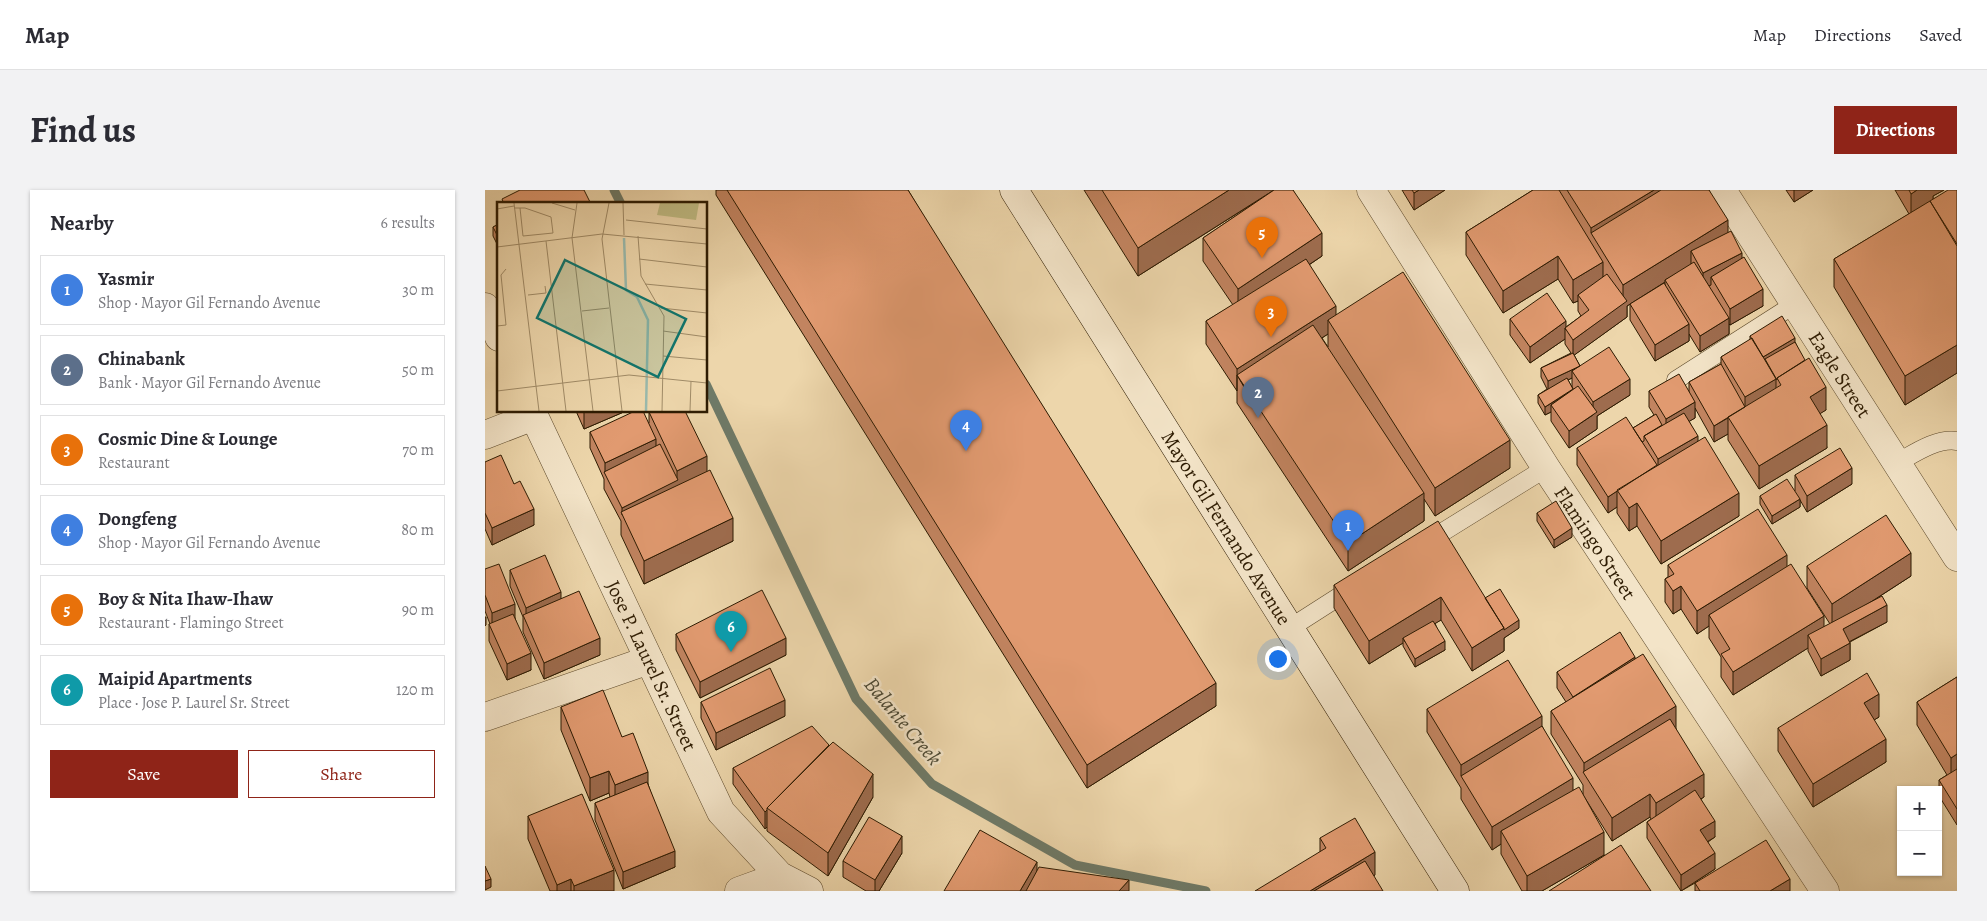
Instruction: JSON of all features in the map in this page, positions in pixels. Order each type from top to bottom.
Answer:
[{"type":"street","name":"Mayor Gil Fernando Avenue","points":[[1014,190],[1455,891]]},
{"type":"street","name":"Flamingo Street","points":[[1371,190],[1546,468],[1825,891]]},
{"type":"street","name":"Eagle Street","points":[[1722,190],[1957,557]]},
{"type":"street","points":[[485,307],[497,333]]},
{"type":"street","points":[[485,435],[533,414]]},
{"type":"street","name":"Jose P. Laurel Sr. Street","points":[[533,414],[721,812],[781,876],[809,891]]},
{"type":"street","points":[[485,717],[649,660]]},
{"type":"street","points":[[739,891],[781,876]]},
{"type":"lane","points":[[1676,380],[1795,304]]},
{"type":"lane","points":[[1897,463],[1931,445],[1947,440],[1957,441]]},
{"type":"lane","points":[[1412,551],[1546,468]]},
{"type":"lane","points":[[1290,628],[1370,577]]},
{"type":"building","points":[[520,190],[584,190],[590,202],[503,202],[502,199]]},
{"type":"building","points":[[727,190],[908,190],[1216,683],[1087,765]]},
{"type":"building","points":[[1102,190],[1229,190],[1138,248]]},
{"type":"building","points":[[1274,190],[1293,190],[1322,233],[1238,289],[1203,238]]},
{"type":"building","points":[[1533,190],[1559,190],[1603,262],[1573,280],[1558,256],[1503,291],[1466,232]]},
{"type":"building","points":[[1567,190],[1654,190],[1591,228]]},
{"type":"building","points":[[1661,190],[1709,190],[1728,220],[1623,285],[1591,233]]},
{"type":"building","points":[[1909,190],[1917,190],[1911,194]]},
{"type":"building","points":[[1948,190],[1957,190],[1957,244],[1930,201]]},
{"type":"building","points":[[1930,201],[1957,246],[1957,345],[1905,376],[1834,259]]},
{"type":"building","points":[[497,225],[497,235],[493,227]]},
{"type":"building","points":[[1731,231],[1742,253],[1703,273],[1691,251]]},
{"type":"building","points":[[1744,257],[1763,289],[1730,309],[1711,277]]},
{"type":"building","points":[[1306,259],[1336,306],[1237,369],[1206,321]]},
{"type":"building","points":[[1694,262],[1729,318],[1700,336],[1665,280]]},
{"type":"building","points":[[1403,272],[1510,440],[1435,488],[1328,320]]},
{"type":"building","points":[[1607,274],[1627,301],[1573,340],[1565,328],[1589,310],[1578,295]]},
{"type":"building","points":[[1664,283],[1689,324],[1655,345],[1630,304]]},
{"type":"building","points":[[1547,293],[1566,321],[1530,347],[1510,319]]},
{"type":"building","points":[[1782,316],[1795,338],[1763,357],[1750,336]]},
{"type":"building","points":[[1313,325],[1424,493],[1348,543],[1237,375]]},
{"type":"building","points":[[1752,338],[1776,379],[1745,397],[1721,357]]},
{"type":"building","points":[[1795,342],[1805,360],[1777,378],[1777,380],[1765,359]]},
{"type":"building","points":[[1609,347],[1630,379],[1593,402],[1572,371]]},
{"type":"building","points":[[1573,353],[1580,366],[1548,381],[1541,368]]},
{"type":"building","points":[[1809,358],[1826,387],[1810,397],[1827,425],[1759,466],[1728,417],[1781,385],[1777,378]]},
{"type":"building","points":[[1721,364],[1745,407],[1714,426],[1689,382]]},
{"type":"building","points":[[1679,374],[1695,402],[1666,419],[1649,391]]},
{"type":"building","points":[[1567,378],[1573,389],[1545,407],[1538,395]]},
{"type":"building","points":[[1578,386],[1597,412],[1569,431],[1551,405]]},
{"type":"building","points":[[633,412],[643,412],[656,439],[605,463],[590,432]]},
{"type":"building","points":[[649,412],[685,412],[707,456],[677,471]]},
{"type":"building","points":[[1684,413],[1698,436],[1658,459],[1644,436]]},
{"type":"building","points":[[1656,414],[1662,425],[1644,436],[1644,441],[1642,442],[1633,428]]},
{"type":"building","points":[[1626,417],[1657,465],[1608,497],[1577,448]]},
{"type":"building","points":[[1705,437],[1739,493],[1661,541],[1637,503],[1629,508],[1617,490]]},
{"type":"building","points":[[660,444],[678,480],[622,508],[604,472]]},
{"type":"building","points":[[1840,448],[1852,468],[1807,496],[1795,475]]},
{"type":"building","points":[[501,455],[514,484],[520,481],[534,509],[492,528],[485,513],[485,462]]},
{"type":"building","points":[[710,470],[733,518],[644,561],[621,512]]},
{"type":"building","points":[[1787,479],[1800,499],[1772,516],[1760,496]]},
{"type":"building","points":[[1556,501],[1572,528],[1554,540],[1537,513]]},
{"type":"building","points":[[1758,509],[1787,555],[1697,611],[1681,586],[1673,591],[1665,579],[1674,574],[1668,565]]},
{"type":"building","points":[[1886,515],[1911,553],[1832,604],[1807,566]]},
{"type":"building","points":[[1438,521],[1504,628],[1472,648],[1441,597],[1369,641],[1334,585]]},
{"type":"building","points":[[545,555],[561,592],[526,608],[510,570]]},
{"type":"building","points":[[499,564],[515,604],[492,613],[485,595],[485,569]]},
{"type":"building","points":[[1791,564],[1824,616],[1733,672],[1721,654],[1730,649],[1709,615]]},
{"type":"building","points":[[1500,589],[1519,620],[1504,630],[1485,598]]},
{"type":"building","points":[[762,590],[786,638],[700,682],[676,634]]},
{"type":"building","points":[[579,591],[600,638],[544,663],[523,615]]},
{"type":"building","points":[[1882,596],[1887,605],[1843,629],[1850,643],[1821,659],[1808,635]]},
{"type":"building","points":[[513,614],[531,653],[507,664],[489,624]]},
{"type":"building","points":[[1433,621],[1445,641],[1415,659],[1403,638]]},
{"type":"building","points":[[1620,632],[1635,657],[1573,697],[1557,672]]},
{"type":"building","points":[[1643,654],[1676,706],[1584,763],[1551,711]]},
{"type":"building","points":[[1508,660],[1542,716],[1461,765],[1427,709]]},
{"type":"building","points":[[770,668],[785,700],[716,733],[701,702]]},
{"type":"building","points":[[1867,673],[1879,694],[1864,703],[1886,739],[1813,784],[1778,728]]},
{"type":"building","points":[[1957,677],[1957,754],[1951,758],[1917,702]]},
{"type":"building","points":[[603,690],[622,737],[633,733],[648,772],[615,785],[609,771],[590,778],[561,707]]},
{"type":"building","points":[[1670,719],[1704,774],[1656,803],[1650,794],[1612,818],[1583,772]]},
{"type":"building","points":[[812,726],[829,745],[765,812],[733,768]]},
{"type":"building","points":[[1542,726],[1573,778],[1492,827],[1461,776]]},
{"type":"building","points":[[833,742],[873,774],[828,853],[767,808]]},
{"type":"building","points":[[1957,769],[1957,809],[1939,780]]},
{"type":"building","points":[[647,782],[675,851],[623,872],[595,803]]},
{"type":"building","points":[[1579,787],[1604,832],[1527,876],[1501,831]]},
{"type":"building","points":[[1695,790],[1715,821],[1700,830],[1715,853],[1681,875],[1647,822]]},
{"type":"building","points":[[582,794],[614,870],[574,886],[571,879],[557,885],[528,816]]},
{"type":"building","points":[[869,817],[902,836],[875,880],[843,861]]},
{"type":"building","points":[[1355,818],[1375,852],[1310,891],[1255,891],[1326,848],[1320,838]]},
{"type":"building","points":[[980,830],[1037,862],[1020,891],[944,891]]},
{"type":"building","points":[[1766,840],[1790,879],[1770,891],[1700,891],[1695,883]]},
{"type":"building","points":[[1621,845],[1651,891],[1549,891]]},
{"type":"building","points":[[1365,861],[1383,891],[1314,891]]},
{"type":"building","points":[[485,866],[491,879],[485,881]]},
{"type":"building","points":[[1039,867],[1129,880],[1119,891],[1026,891]]},
{"type":"waterway","name":"Balante Creek","points":[[614,190],[620,202]]},
{"type":"waterway","name":"Balante Creek","points":[[707,386],[856,699],[932,784],[1075,865],[1206,891]]},
{"type":"place","name":"Boy & Nita Ihaw-Ihaw","points":[[1262,258]]},
{"type":"place","name":"Cosmic Dine & Lounge","points":[[1271,337]]},
{"type":"place","name":"Chinabank","points":[[1258,418]]},
{"type":"place","name":"Dongfeng","points":[[966,451]]},
{"type":"place","name":"Yasmir","points":[[1348,551]]},
{"type":"place","name":"Maipid Apartments","points":[[731,652]]}]
